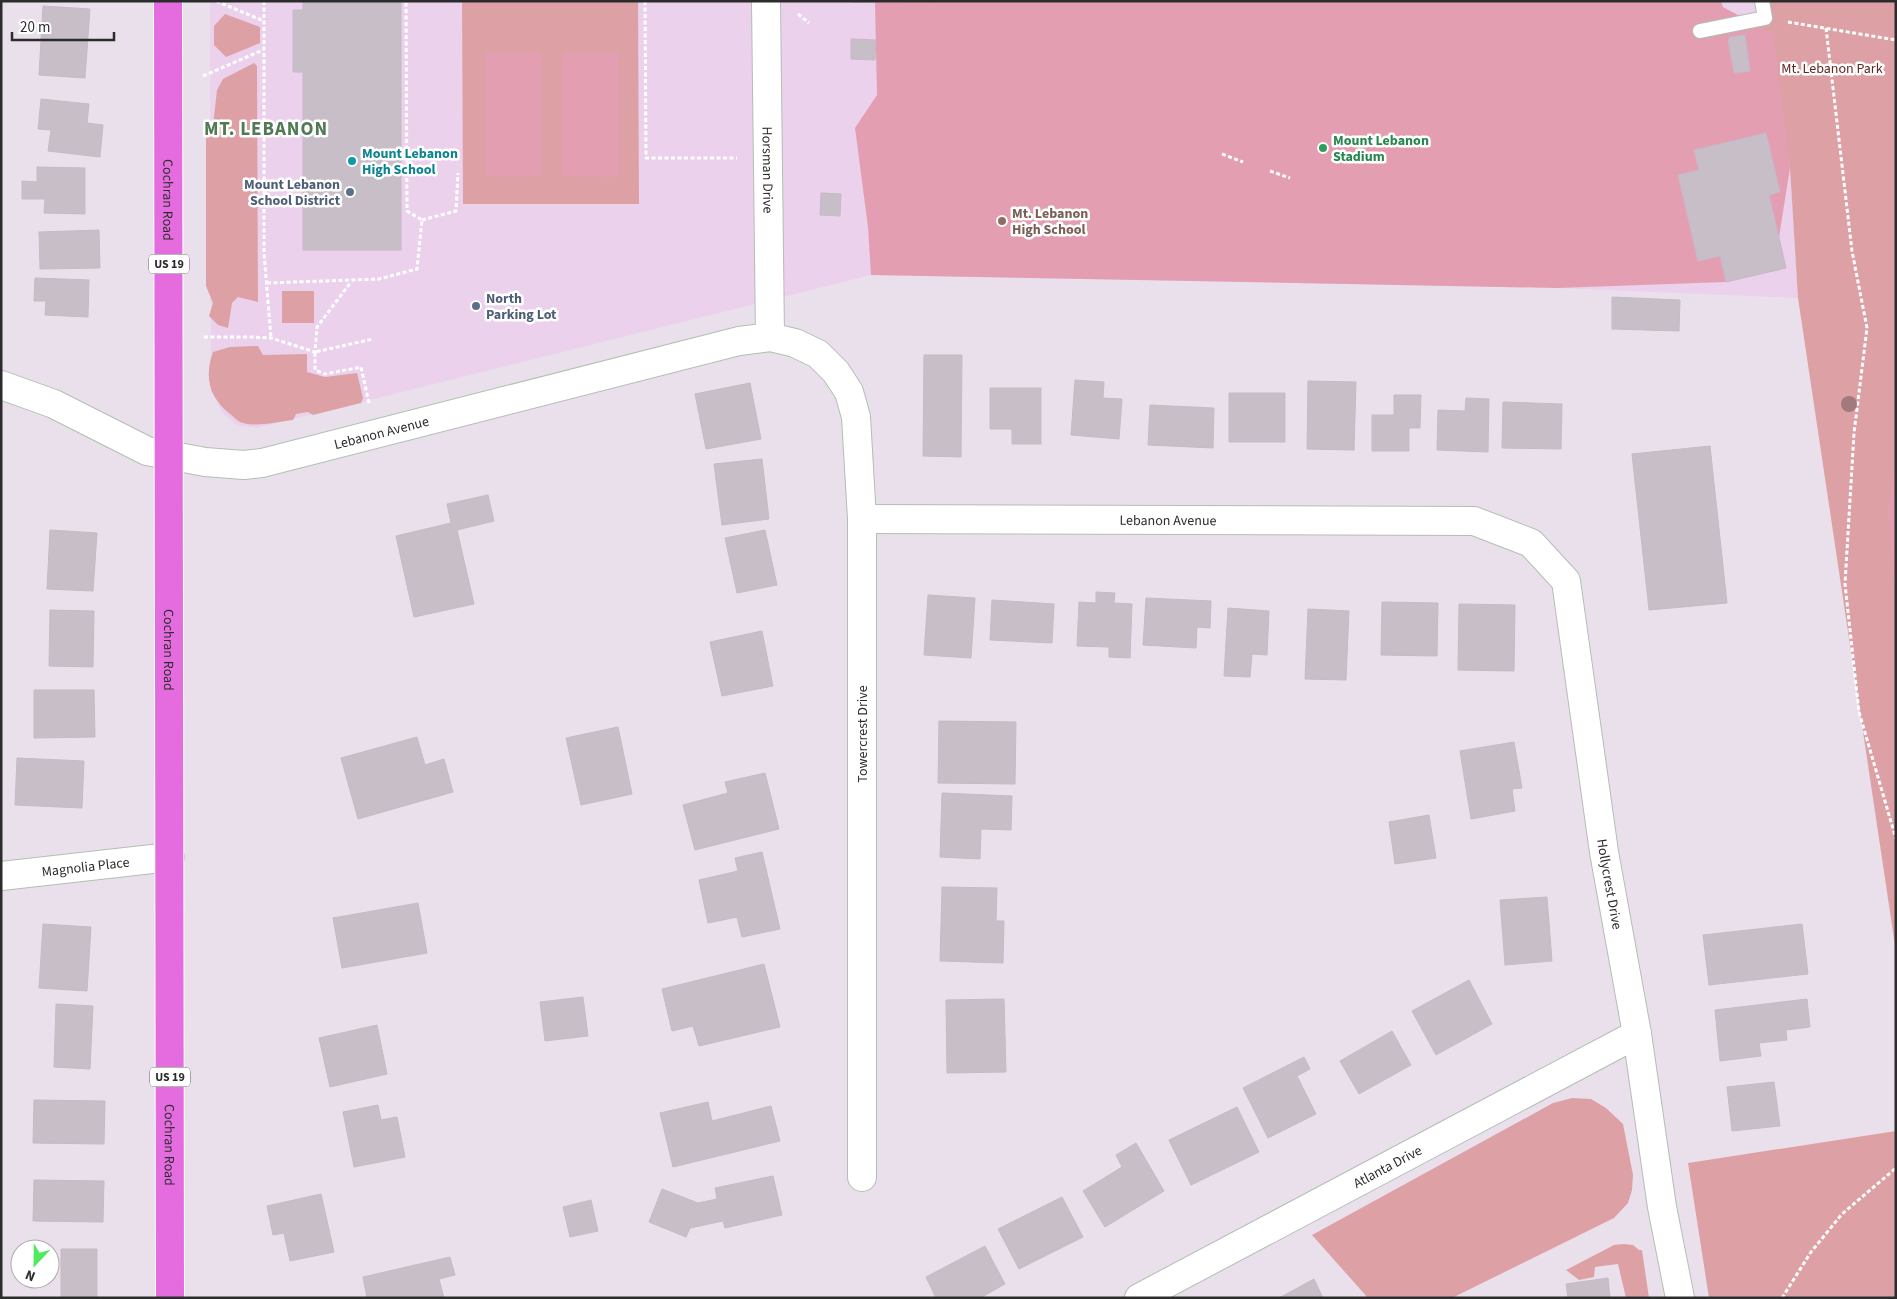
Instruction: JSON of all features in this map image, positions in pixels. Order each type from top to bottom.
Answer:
[{"type":"main road","name":"Cochran Road","points":[[168,1],[170,1298]]},
{"type":"street","name":"Horsman Drive","points":[[766,1],[770,338]]},
{"type":"street","name":"Lebanon Avenue","points":[[1,385],[54,404],[140,448],[205,462],[225,464],[262,463],[739,341],[770,338]]},
{"type":"street","name":"Towercrest Drive","points":[[770,338],[795,343],[818,354],[836,372],[849,392],[856,417],[862,519],[862,1178]]},
{"type":"street","name":"Lebanon Avenue","points":[[862,519],[1474,521]]},
{"type":"street","name":"Hollycrest Drive","points":[[1474,521],[1531,543],[1566,581],[1604,852],[1637,1034],[1662,1207],[1680,1298]]},
{"type":"street","name":"Magnolia Place","points":[[1,876],[170,857]]},
{"type":"street","name":"Atlanta Drive","points":[[1139,1298],[1637,1034]]},
{"type":"lane","points":[[1700,31],[1765,18],[1762,1]]},
{"type":"path","points":[[216,1],[264,21]]},
{"type":"path","points":[[264,1],[264,253],[271,338]]},
{"type":"path","points":[[406,1],[407,211],[422,220],[456,211],[458,173]]},
{"type":"path","points":[[645,1],[646,158],[740,158]]},
{"type":"path","points":[[1765,18],[1896,40]]},
{"type":"path","points":[[1826,28],[1852,251],[1867,328],[1854,433],[1844,584],[1859,712],[1896,839]]},
{"type":"path","points":[[203,76],[264,50]]},
{"type":"path","points":[[1222,154],[1243,162]]},
{"type":"path","points":[[1270,171],[1290,178]]},
{"type":"path","points":[[267,283],[379,279],[417,269],[422,220]]},
{"type":"path","points":[[351,281],[317,327],[315,370],[326,374],[361,367],[369,404]]},
{"type":"path","points":[[204,337],[253,336],[271,338],[315,352],[373,339]]},
{"type":"path","points":[[1782,1298],[1811,1252],[1842,1214],[1896,1168]]},
{"type":"shaded area","name":"Mt. Lebanon High School","points":[[210,1],[1754,1],[1790,168],[1798,298],[1557,288],[871,275],[257,428],[236,425],[223,413],[211,391]]},
{"type":"shaded area","name":"Mount Lebanon Stadium","points":[[1721,1],[1723,7],[1773,34],[1790,168],[1779,237],[1786,268],[1726,282],[1557,288],[871,275],[868,227],[855,128],[877,95],[875,2]]},
{"type":"shaded area","points":[[485,53],[541,53],[541,176],[485,176]]},
{"type":"shaded area","points":[[563,53],[619,53],[619,177],[563,176]]},
{"type":"shaded area","points":[[1896,464],[1896,601],[1888,511]]},
{"type":"green space","points":[[462,1],[638,1],[639,204],[463,204]]},
{"type":"green space","name":"Mt. Lebanon Park","points":[[1754,1],[1896,1],[1896,952],[1798,298],[1790,168]]},
{"type":"green space","points":[[225,14],[260,27],[260,43],[226,57],[214,45],[214,26]]},
{"type":"green space","points":[[254,63],[257,66],[258,302],[238,297],[232,303],[228,328],[218,325],[209,316],[213,303],[206,286],[206,135],[212,135],[217,90],[223,79]]},
{"type":"green space","points":[[282,291],[314,291],[314,323],[282,323]]},
{"type":"green space","points":[[258,346],[263,355],[307,354],[307,372],[325,377],[357,373],[363,398],[361,403],[313,415],[308,412],[296,414],[293,420],[261,424],[239,422],[217,401],[213,394],[209,378],[210,361],[213,352],[230,347]]},
{"type":"green space","points":[[1572,1098],[1591,1099],[1606,1108],[1623,1124],[1633,1175],[1632,1190],[1628,1203],[1614,1218],[1452,1298],[1368,1298],[1312,1235],[1553,1103]]},
{"type":"green space","points":[[1896,1131],[1896,1298],[1709,1298],[1688,1163]]},
{"type":"green space","points":[[1614,1245],[1633,1245],[1642,1250],[1649,1298],[1626,1298],[1618,1264],[1595,1267],[1594,1277],[1579,1280],[1566,1270]]},
{"type":"building","name":"Mount Lebanon High School","points":[[303,1],[401,1],[401,250],[303,250],[303,72],[293,72],[293,10],[303,10]]},
{"type":"building","points":[[852,1],[1030,1],[852,2]]},
{"type":"building","points":[[43,6],[90,9],[85,78],[39,75]]},
{"type":"building","points":[[1745,35],[1750,71],[1734,73],[1728,40],[1730,37]]},
{"type":"building","points":[[851,39],[876,40],[875,60],[851,59]]},
{"type":"building","points":[[41,99],[89,104],[87,123],[103,125],[100,157],[48,151],[51,130],[38,129]]},
{"type":"building","points":[[1766,133],[1780,192],[1769,195],[1786,268],[1726,282],[1720,256],[1698,261],[1678,175],[1699,170],[1694,150]]},
{"type":"building","points":[[37,167],[85,168],[85,214],[44,213],[45,199],[22,199],[22,181],[37,182]]},
{"type":"building","points":[[821,193],[841,194],[840,216],[820,215]]},
{"type":"building","points":[[99,230],[100,268],[40,269],[39,232]]},
{"type":"building","points":[[35,278],[89,280],[88,317],[45,315],[46,301],[34,301]]},
{"type":"building","points":[[1612,297],[1680,300],[1679,331],[1612,329]]},
{"type":"building","points":[[924,355],[962,355],[961,457],[923,456]]},
{"type":"building","points":[[1075,380],[1104,382],[1103,398],[1122,399],[1119,439],[1071,435]]},
{"type":"building","points":[[1308,381],[1356,382],[1354,450],[1307,449]]},
{"type":"building","points":[[750,383],[761,439],[706,449],[695,394]]},
{"type":"building","points":[[990,388],[1041,388],[1041,444],[1012,444],[1012,429],[990,429]]},
{"type":"building","points":[[1229,393],[1285,393],[1285,442],[1229,442]]},
{"type":"building","points":[[1394,395],[1421,395],[1420,428],[1409,428],[1409,451],[1372,451],[1372,415],[1394,415]]},
{"type":"building","points":[[1466,398],[1489,399],[1488,452],[1437,450],[1438,410],[1465,411]]},
{"type":"building","points":[[1503,402],[1562,404],[1561,449],[1502,448]]},
{"type":"building","points":[[1150,405],[1214,408],[1213,448],[1148,445]]},
{"type":"building","points":[[1710,446],[1727,603],[1649,610],[1632,454]]},
{"type":"building","points":[[762,459],[769,519],[722,525],[714,464]]},
{"type":"building","points":[[488,495],[494,521],[457,530],[474,604],[414,617],[396,536],[451,523],[447,504]]},
{"type":"building","points":[[50,530],[97,533],[93,591],[47,589]]},
{"type":"building","points":[[765,530],[777,585],[737,593],[725,538]]},
{"type":"building","points":[[1096,592],[1115,593],[1114,603],[1132,604],[1130,658],[1109,657],[1109,647],[1077,646],[1079,602],[1096,603]]},
{"type":"building","points":[[928,595],[975,598],[971,658],[924,655]]},
{"type":"building","points":[[1146,598],[1211,601],[1210,628],[1197,627],[1196,648],[1143,645]]},
{"type":"building","points":[[992,600],[1054,604],[1052,643],[990,640]]},
{"type":"building","points":[[1382,602],[1438,603],[1437,656],[1381,655]]},
{"type":"building","points":[[1459,604],[1515,605],[1514,671],[1458,670]]},
{"type":"building","points":[[1228,608],[1269,611],[1267,655],[1252,654],[1250,677],[1224,676]]},
{"type":"building","points":[[1308,609],[1349,611],[1346,680],[1305,679]]},
{"type":"building","points":[[50,610],[94,611],[93,667],[49,666]]},
{"type":"building","points":[[762,631],[773,686],[722,696],[710,642]]},
{"type":"building","points":[[34,690],[94,690],[95,737],[34,738]]},
{"type":"building","points":[[939,721],[1016,722],[1015,784],[938,783]]},
{"type":"building","points":[[618,727],[632,794],[581,805],[566,738]]},
{"type":"building","points":[[417,737],[425,765],[444,759],[453,792],[358,819],[341,758]]},
{"type":"building","points":[[1514,742],[1522,788],[1512,789],[1515,811],[1471,819],[1460,751]]},
{"type":"building","points":[[17,758],[84,761],[82,808],[15,805]]},
{"type":"building","points":[[765,773],[779,829],[695,850],[683,805],[728,793],[725,782]]},
{"type":"building","points":[[942,793],[1012,796],[1011,830],[981,829],[980,859],[940,857]]},
{"type":"building","points":[[1429,815],[1436,858],[1395,864],[1389,822]]},
{"type":"building","points":[[762,852],[780,929],[742,937],[737,917],[708,923],[699,880],[738,871],[735,858]]},
{"type":"building","points":[[942,887],[997,888],[996,921],[1004,921],[1003,963],[940,961]]},
{"type":"building","points":[[1547,897],[1552,961],[1505,965],[1500,900]]},
{"type":"building","points":[[418,903],[427,953],[342,968],[333,918]]},
{"type":"building","points":[[43,924],[91,927],[87,991],[39,988]]},
{"type":"building","points":[[1802,924],[1808,974],[1709,985],[1703,935]]},
{"type":"building","points":[[764,964],[780,1027],[699,1046],[693,1026],[672,1031],[662,989]]},
{"type":"building","points":[[1469,980],[1492,1024],[1436,1055],[1412,1011]]},
{"type":"building","points":[[583,997],[588,1036],[545,1041],[540,1002]]},
{"type":"building","points":[[1004,999],[1006,1072],[947,1073],[946,1000]]},
{"type":"building","points":[[1807,999],[1810,1027],[1786,1030],[1787,1040],[1759,1043],[1761,1056],[1720,1061],[1715,1010]]},
{"type":"building","points":[[56,1004],[93,1006],[90,1069],[54,1067]]},
{"type":"building","points":[[377,1025],[387,1074],[330,1087],[319,1038]]},
{"type":"building","points":[[1392,1031],[1411,1065],[1359,1094],[1340,1061]]},
{"type":"building","points":[[1304,1057],[1310,1069],[1297,1076],[1316,1114],[1268,1138],[1243,1088]]},
{"type":"building","points":[[1774,1082],[1780,1126],[1732,1131],[1727,1087]]},
{"type":"building","points":[[34,1100],[105,1101],[104,1144],[33,1143]]},
{"type":"building","points":[[708,1102],[712,1121],[771,1106],[780,1141],[673,1167],[660,1113]]},
{"type":"building","points":[[378,1105],[381,1120],[397,1117],[405,1157],[354,1167],[343,1112]]},
{"type":"building","points":[[1237,1107],[1259,1152],[1191,1185],[1169,1140]]},
{"type":"building","points":[[1136,1143],[1164,1191],[1105,1227],[1083,1191],[1122,1167],[1116,1155]]},
{"type":"building","points":[[773,1176],[782,1215],[725,1228],[723,1221],[690,1228],[686,1237],[649,1222],[662,1189],[698,1203],[717,1199],[715,1188]]},
{"type":"building","points":[[34,1180],[104,1181],[103,1222],[33,1221]]},
{"type":"building","points":[[321,1194],[334,1252],[290,1261],[284,1233],[273,1235],[267,1206]]},
{"type":"building","points":[[1062,1197],[1083,1237],[1019,1269],[998,1229]]},
{"type":"building","points":[[591,1200],[598,1231],[570,1237],[563,1207]]},
{"type":"building","points":[[985,1246],[1005,1284],[980,1298],[936,1298],[926,1277]]},
{"type":"building","points":[[61,1249],[97,1249],[97,1298],[61,1298]]},
{"type":"building","points":[[450,1257],[455,1275],[439,1279],[444,1298],[367,1298],[363,1277]]},
{"type":"building","points":[[1608,1278],[1610,1298],[1568,1298],[1566,1284]]},
{"type":"building","points":[[1314,1279],[1323,1298],[1279,1298]]},
{"type":"place","name":"Mount Lebanon Stadium","points":[[1323,148]]},
{"type":"place","name":"Mount Lebanon High School","points":[[352,161]]},
{"type":"place","name":"Mount Lebanon School District","points":[[350,192]]},
{"type":"place","name":"Mt. Lebanon High School","points":[[1002,221]]},
{"type":"place","name":"North Parking Lot","points":[[476,306]]},
{"type":"district","name":"MT. LEBANON","points":[[266,128]]}]
